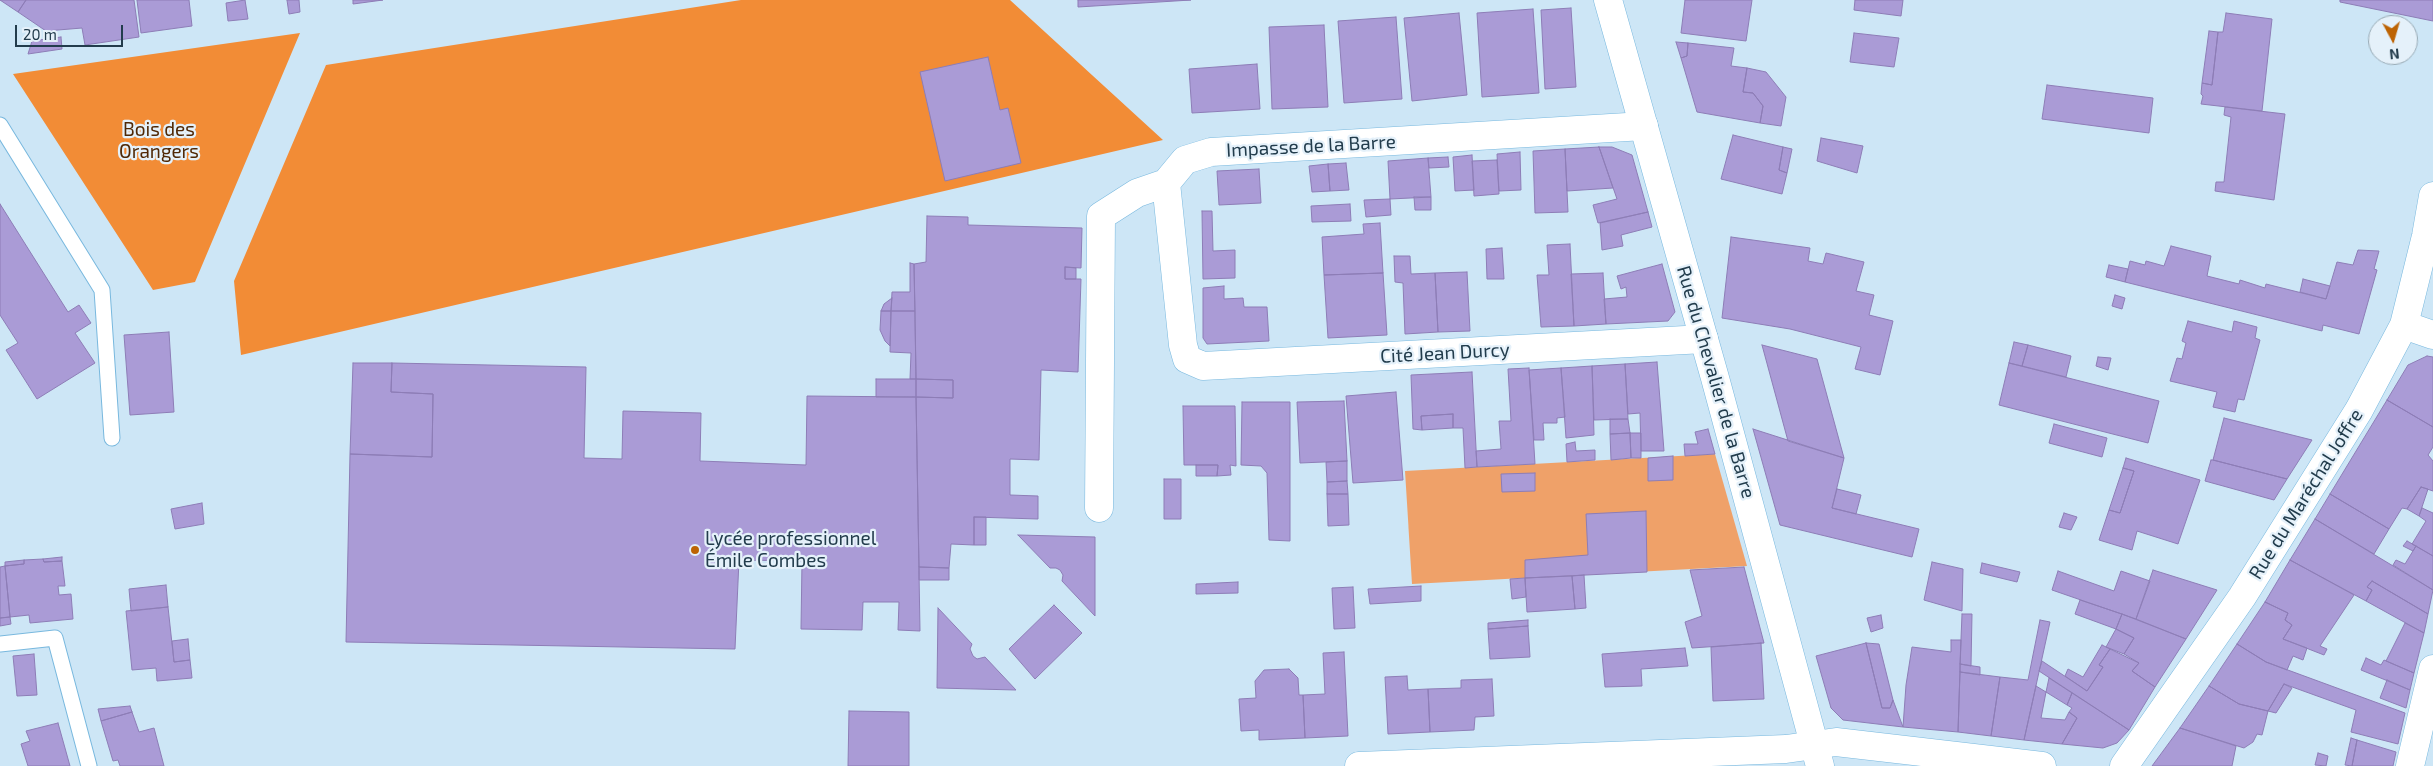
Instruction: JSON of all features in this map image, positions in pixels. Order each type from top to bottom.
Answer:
[{"type":"street","name":"Rue du Chevalier de la Barre","points":[[1608,0],[1704,339],[1818,755]]},
{"type":"street","name":"Impasse de la Barre","points":[[1166,183],[1185,160],[1211,152],[1644,126]]},
{"type":"street","name":"Cité Jean Durcy","points":[[1166,183],[1183,345],[1187,358],[1203,366],[1704,339]]},
{"type":"street","points":[[1099,508],[1101,216],[1138,193],[1166,183]]},
{"type":"street","name":"Rue du Maréchal Joffre","points":[[2124,766],[2242,597],[2359,410],[2404,325],[2426,236],[2433,196]]},
{"type":"street","points":[[2404,325],[2433,335]]},
{"type":"street","points":[[2410,766],[2433,669]]},
{"type":"street","points":[[1359,766],[1786,749],[1818,755],[1836,742],[2042,766]]},
{"type":"lane","points":[[0,125],[102,290],[112,438]]},
{"type":"lane","points":[[0,644],[54,638],[89,766]]},
{"type":"shaded area","points":[[1715,454],[1747,566],[1412,584],[1405,471]]},
{"type":"green space","points":[[741,0],[1010,0],[1163,140],[241,355],[234,281],[326,65]]},
{"type":"green space","name":"Bois des Orangers","points":[[300,33],[195,282],[153,290],[13,74]]},
{"type":"building","points":[[0,0],[26,0],[18,12]]},
{"type":"building","points":[[26,0],[134,0],[139,37],[85,45],[82,28],[46,31],[18,12]]},
{"type":"building","points":[[137,0],[189,0],[192,26],[141,33]]},
{"type":"building","points":[[245,0],[248,19],[228,21],[226,3]]},
{"type":"building","points":[[287,0],[299,0],[300,12],[289,14]]},
{"type":"building","points":[[353,0],[383,0],[353,4]]},
{"type":"building","points":[[1078,0],[1191,0],[1078,7]]},
{"type":"building","points":[[1685,0],[1752,0],[1746,41],[1681,33]]},
{"type":"building","points":[[1855,0],[1903,0],[1901,16],[1854,10]]},
{"type":"building","points":[[2340,0],[2433,0],[2433,21],[2418,18],[2418,15],[2404,15],[2340,2]]},
{"type":"building","points":[[1571,8],[1576,87],[1545,89],[1541,10]]},
{"type":"building","points":[[1533,9],[1539,93],[1482,97],[1477,13]]},
{"type":"building","points":[[1459,13],[1467,95],[1412,101],[1404,18]]},
{"type":"building","points":[[2226,13],[2272,19],[2262,111],[2201,104],[2203,96],[2201,94],[2202,83],[2212,85],[2218,32],[2223,32]]},
{"type":"building","points":[[1396,17],[1402,99],[1344,103],[1338,21]]},
{"type":"building","points":[[1324,25],[1328,107],[1272,109],[1269,27]]},
{"type":"building","points":[[2209,31],[2218,32],[2212,85],[2202,83]]},
{"type":"building","points":[[1854,33],[1899,38],[1894,67],[1850,62]]},
{"type":"building","points":[[61,37],[62,49],[28,54],[32,41]]},
{"type":"building","points":[[1676,42],[1688,43],[1687,56],[1681,58]]},
{"type":"building","points":[[1688,43],[1734,48],[1731,66],[1747,68],[1743,92],[1753,93],[1763,106],[1760,123],[1697,112],[1681,58],[1687,56]]},
{"type":"building","points":[[988,57],[1000,110],[1008,108],[1021,163],[945,181],[920,72]]},
{"type":"building","points":[[1257,64],[1260,109],[1192,113],[1189,69]]},
{"type":"building","points":[[1747,68],[1766,72],[1786,97],[1781,126],[1760,123],[1763,106],[1753,93],[1743,92]]},
{"type":"building","points":[[2047,85],[2153,98],[2149,133],[2042,119]]},
{"type":"building","points":[[2225,107],[2285,114],[2274,200],[2215,191],[2216,182],[2224,182],[2231,117],[2224,115]]},
{"type":"building","points":[[1733,135],[1783,147],[1779,170],[1787,173],[1782,194],[1721,179]]},
{"type":"building","points":[[1821,138],[1863,146],[1857,173],[1817,161]]},
{"type":"building","points":[[1599,147],[1613,188],[1567,191],[1565,149]]},
{"type":"building","points":[[1599,147],[1612,147],[1632,155],[1648,212],[1598,223],[1593,205],[1617,199]]},
{"type":"building","points":[[1783,147],[1792,149],[1787,173],[1779,170]]},
{"type":"building","points":[[1565,149],[1568,212],[1535,213],[1533,151]]},
{"type":"building","points":[[1520,152],[1521,190],[1499,191],[1497,154]]},
{"type":"building","points":[[1472,155],[1474,190],[1455,191],[1453,157]]},
{"type":"building","points":[[1448,157],[1449,167],[1429,168],[1428,158]]},
{"type":"building","points":[[1428,158],[1431,197],[1390,199],[1388,161]]},
{"type":"building","points":[[1497,160],[1499,194],[1474,196],[1472,161]]},
{"type":"building","points":[[1346,163],[1349,190],[1330,191],[1328,164]]},
{"type":"building","points":[[1328,164],[1330,191],[1312,192],[1309,166]]},
{"type":"building","points":[[1259,169],[1261,203],[1219,205],[1217,171]]},
{"type":"building","points":[[1414,197],[1431,197],[1431,210],[1415,210]]},
{"type":"building","points":[[1390,199],[1391,215],[1366,217],[1364,200]]},
{"type":"building","points":[[0,204],[68,312],[79,305],[91,323],[75,333],[95,363],[37,399],[6,350],[18,343],[0,315]]},
{"type":"building","points":[[1350,204],[1351,221],[1312,222],[1311,206]]},
{"type":"building","points":[[1202,211],[1212,211],[1213,251],[1235,250],[1235,278],[1203,279]]},
{"type":"building","points":[[1648,212],[1652,227],[1621,235],[1623,246],[1602,250],[1600,223]]},
{"type":"building","points":[[927,216],[968,217],[968,225],[1082,228],[1081,268],[1065,267],[1065,279],[1081,279],[1078,372],[1041,370],[1039,460],[1010,459],[1010,495],[1038,496],[1038,519],[974,517],[974,545],[951,544],[949,568],[919,567],[916,397],[953,398],[953,380],[916,379],[914,264],[926,262]]},
{"type":"building","points":[[1380,223],[1383,273],[1324,275],[1322,237],[1364,234],[1363,224]]},
{"type":"building","points":[[1731,237],[1810,248],[1808,261],[1823,264],[1826,253],[1864,262],[1856,291],[1874,295],[1869,315],[1893,321],[1880,375],[1855,369],[1861,347],[1790,329],[1722,318]]},
{"type":"building","points":[[1570,244],[1574,326],[1541,327],[1537,275],[1549,275],[1547,245]]},
{"type":"building","points":[[2171,246],[2211,256],[2207,276],[2239,284],[2240,280],[2265,288],[2266,284],[2326,299],[2337,262],[2353,265],[2358,250],[2379,251],[2374,269],[2377,270],[2359,334],[2323,325],[2322,331],[2125,282],[2130,261],[2145,265],[2146,261],[2164,266]]},
{"type":"building","points":[[1502,248],[1504,279],[1487,279],[1486,249]]},
{"type":"building","points":[[1394,256],[1410,256],[1411,274],[1435,273],[1438,332],[1405,334],[1403,283],[1395,282]]},
{"type":"building","points":[[910,263],[914,264],[915,311],[891,311],[892,292],[910,292]]},
{"type":"building","points":[[1662,264],[1675,312],[1668,321],[1606,324],[1604,299],[1627,297],[1626,287],[1621,289],[1617,276]]},
{"type":"building","points":[[2109,265],[2128,269],[2125,282],[2106,277]]},
{"type":"building","points":[[1065,267],[1076,268],[1076,279],[1065,279]]},
{"type":"building","points":[[1467,272],[1470,331],[1438,332],[1435,273]]},
{"type":"building","points":[[1383,273],[1387,335],[1328,338],[1324,275]]},
{"type":"building","points":[[1603,273],[1606,324],[1574,326],[1571,274]]},
{"type":"building","points":[[2303,279],[2330,286],[2326,299],[2300,292]]},
{"type":"building","points":[[1224,286],[1224,299],[1243,298],[1244,307],[1267,307],[1269,341],[1207,344],[1203,338],[1203,288]]},
{"type":"building","points":[[2115,295],[2125,298],[2122,309],[2112,306]]},
{"type":"building","points":[[892,298],[891,311],[881,311],[884,304]]},
{"type":"building","points":[[881,311],[891,311],[890,346],[885,341],[880,330]]},
{"type":"building","points":[[891,311],[915,311],[916,379],[910,379],[911,353],[890,352]]},
{"type":"building","points":[[2188,321],[2232,332],[2234,321],[2257,327],[2255,338],[2260,340],[2244,400],[2238,399],[2235,412],[2213,407],[2217,392],[2170,381],[2177,358],[2182,359],[2186,343],[2182,341]]},
{"type":"building","points":[[169,332],[174,412],[130,415],[124,335]]},
{"type":"building","points":[[2014,342],[2028,345],[2022,366],[2009,363]]},
{"type":"building","points":[[1762,345],[1817,359],[1844,458],[1788,441]]},
{"type":"building","points":[[2028,345],[2071,356],[2066,377],[2022,366]]},
{"type":"building","points":[[2427,356],[2433,357],[2433,427],[2387,400],[2408,365]]},
{"type":"building","points":[[2098,357],[2111,358],[2108,370],[2096,366]]},
{"type":"building","points":[[1657,362],[1664,451],[1641,451],[1640,413],[1628,414],[1625,364]]},
{"type":"building","points":[[353,363],[392,363],[391,392],[433,394],[432,457],[350,454]]},
{"type":"building","points":[[392,363],[586,367],[584,458],[622,459],[623,411],[701,413],[700,461],[806,465],[807,396],[916,397],[920,631],[898,630],[899,602],[863,602],[862,630],[801,629],[802,561],[739,560],[735,649],[346,642],[350,454],[432,457],[433,394],[391,392]]},
{"type":"building","points":[[2009,363],[2159,401],[2148,443],[1999,405]]},
{"type":"building","points":[[1625,364],[1628,419],[1594,420],[1592,366]]},
{"type":"building","points":[[1592,366],[1594,435],[1566,438],[1561,368]]},
{"type":"building","points":[[1529,368],[1535,464],[1477,467],[1476,451],[1501,449],[1499,421],[1511,421],[1508,369]]},
{"type":"building","points":[[1561,368],[1565,417],[1557,418],[1557,423],[1543,423],[1544,440],[1534,440],[1529,370]]},
{"type":"building","points":[[1472,372],[1477,467],[1465,468],[1463,428],[1453,428],[1453,414],[1421,416],[1422,430],[1413,429],[1411,375]]},
{"type":"building","points":[[876,379],[916,379],[916,397],[876,397]]},
{"type":"building","points":[[916,379],[953,380],[953,398],[916,397]]},
{"type":"building","points":[[1396,392],[1403,480],[1353,483],[1346,396]]},
{"type":"building","points":[[2387,400],[2433,427],[2433,447],[2428,455],[2433,461],[2433,491],[2421,487],[2407,509],[2402,508],[2389,529],[2330,494]]},
{"type":"building","points":[[1344,401],[1347,461],[1300,463],[1297,402]]},
{"type":"building","points":[[1242,402],[1290,402],[1290,541],[1269,540],[1267,473],[1261,466],[1241,465]]},
{"type":"building","points":[[1183,406],[1235,406],[1236,466],[1230,465],[1231,475],[1217,476],[1218,465],[1184,465]]},
{"type":"building","points":[[1453,414],[1453,428],[1422,430],[1421,416]]},
{"type":"building","points":[[2224,418],[2312,440],[2287,479],[2213,460]]},
{"type":"building","points":[[1610,419],[1628,419],[1630,433],[1610,434]]},
{"type":"building","points":[[2054,424],[2107,438],[2102,457],[2049,443]]},
{"type":"building","points":[[1708,429],[1715,454],[1685,456],[1684,444],[1698,444],[1695,432]]},
{"type":"building","points":[[1753,429],[1844,458],[1832,508],[1919,529],[1912,557],[1780,525]]},
{"type":"building","points":[[1630,433],[1631,458],[1611,460],[1610,434]]},
{"type":"building","points":[[1630,433],[1641,433],[1641,458],[1631,458]]},
{"type":"building","points":[[1575,442],[1576,451],[1595,450],[1595,460],[1567,462],[1566,444]]},
{"type":"building","points":[[1673,456],[1673,480],[1648,481],[1648,458]]},
{"type":"building","points":[[2126,458],[2200,480],[2178,544],[2137,531],[2132,550],[2099,540],[2109,510],[2120,513],[2134,471],[2123,468]]},
{"type":"building","points":[[2211,460],[2287,479],[2274,500],[2205,481]]},
{"type":"building","points":[[1347,461],[1347,481],[1327,482],[1326,462]]},
{"type":"building","points":[[1196,465],[1218,465],[1217,476],[1196,476]]},
{"type":"building","points":[[2123,468],[2134,471],[2120,513],[2109,510]]},
{"type":"building","points":[[1535,473],[1535,491],[1502,492],[1501,474]]},
{"type":"building","points":[[1164,479],[1181,479],[1181,519],[1164,519]]},
{"type":"building","points":[[1347,481],[1348,494],[1327,494],[1327,482]]},
{"type":"building","points":[[2421,487],[2428,489],[2419,516],[2407,509]]},
{"type":"building","points":[[1837,489],[1861,495],[1856,514],[1832,508]]},
{"type":"building","points":[[1327,494],[1348,494],[1349,525],[1328,526]]},
{"type":"building","points":[[2330,494],[2389,529],[2374,554],[2315,519]]},
{"type":"building","points":[[202,503],[204,524],[175,529],[171,509]]},
{"type":"building","points":[[2422,508],[2433,513],[2433,556],[2412,544],[2426,521],[2419,516]]},
{"type":"building","points":[[1646,511],[1647,572],[1525,578],[1525,560],[1588,555],[1586,514]]},
{"type":"building","points":[[2064,513],[2077,517],[2071,530],[2059,527]]},
{"type":"building","points":[[974,517],[986,517],[986,545],[974,545]]},
{"type":"building","points":[[2315,519],[2433,590],[2428,614],[2372,581],[2367,587],[2372,590],[2366,601],[2290,560]]},
{"type":"building","points":[[1018,535],[1095,537],[1095,616],[1062,581],[1063,575],[1060,570],[1050,568]]},
{"type":"building","points":[[2407,541],[2416,546],[2413,551],[2403,546]]},
{"type":"building","points":[[2416,546],[2433,556],[2433,590],[2393,565],[2396,560],[2405,564]]},
{"type":"building","points":[[62,557],[62,561],[44,562],[43,559]]},
{"type":"building","points":[[43,559],[44,562],[62,561],[65,586],[58,586],[59,595],[71,594],[73,619],[30,623],[29,615],[10,617],[5,566],[24,564],[24,560]]},
{"type":"building","points":[[24,560],[24,564],[5,566],[5,562]]},
{"type":"building","points":[[2290,560],[2354,595],[2320,646],[2327,649],[2324,655],[2283,639],[2292,625],[2285,620],[2288,613],[2265,602]]},
{"type":"building","points":[[1932,562],[1963,569],[1962,611],[1924,600]]},
{"type":"building","points":[[1982,563],[2020,572],[2017,582],[1980,573]]},
{"type":"building","points":[[5,566],[10,617],[0,618],[0,567]]},
{"type":"building","points":[[919,567],[949,568],[949,580],[919,580]]},
{"type":"building","points":[[1744,567],[1764,643],[1692,648],[1685,622],[1702,616],[1690,570]]},
{"type":"building","points":[[2153,570],[2217,590],[2186,639],[2136,619]]},
{"type":"building","points":[[2058,571],[2114,591],[2121,571],[2150,581],[2136,619],[2052,590]]},
{"type":"building","points":[[1584,575],[1586,608],[1575,609],[1572,576]]},
{"type":"building","points":[[1572,576],[1575,609],[1527,612],[1525,578]]},
{"type":"building","points":[[1525,578],[1526,597],[1512,599],[1510,579]]},
{"type":"building","points":[[2372,581],[2428,614],[2424,633],[2366,601],[2372,590],[2367,587]]},
{"type":"building","points":[[1238,582],[1238,593],[1196,594],[1196,584]]},
{"type":"building","points":[[166,585],[168,607],[131,611],[129,589]]},
{"type":"building","points":[[1421,586],[1421,601],[1370,604],[1368,589]]},
{"type":"building","points":[[1353,587],[1355,628],[1334,629],[1332,588]]},
{"type":"building","points":[[2080,600],[2122,614],[2116,629],[2075,614]]},
{"type":"building","points":[[2265,602],[2288,613],[2285,620],[2292,625],[2283,639],[2307,648],[2303,660],[2293,656],[2287,670],[2266,662],[2237,644]]},
{"type":"building","points":[[1054,605],[1082,633],[1035,679],[1009,649]]},
{"type":"building","points":[[168,607],[174,662],[190,660],[192,678],[157,681],[156,668],[132,670],[126,611]]},
{"type":"building","points":[[938,608],[972,644],[970,649],[973,656],[977,659],[985,657],[1016,690],[937,688]]},
{"type":"building","points":[[1962,614],[1972,614],[1971,666],[1960,664]]},
{"type":"building","points":[[2122,614],[2186,639],[2155,687],[2132,671],[2139,663],[2124,654],[2134,638],[2116,629]]},
{"type":"building","points":[[1881,615],[1883,628],[1871,632],[1867,618]]},
{"type":"building","points":[[10,617],[11,624],[0,626],[0,618]]},
{"type":"building","points":[[1528,620],[1528,626],[1488,629],[1488,623]]},
{"type":"building","points":[[2040,620],[2050,622],[2024,740],[1991,736],[2000,677],[2028,680]]},
{"type":"building","points":[[2405,623],[2424,633],[2414,673],[2386,661]]},
{"type":"building","points":[[1528,626],[1530,657],[1490,659],[1488,629]]},
{"type":"building","points":[[2116,629],[2134,638],[2124,654],[2106,647]]},
{"type":"building","points":[[188,639],[190,660],[174,662],[172,641]]},
{"type":"building","points":[[1951,640],[1961,640],[1958,732],[1903,727],[1906,685],[1912,647],[1951,652]]},
{"type":"building","points":[[1761,643],[1764,699],[1713,701],[1711,647]]},
{"type":"building","points":[[1866,643],[1879,644],[1893,700],[1890,708],[1882,708]]},
{"type":"building","points":[[1866,643],[1882,708],[1890,708],[1893,700],[1903,727],[1843,720],[1831,708],[1816,656]]},
{"type":"building","points":[[2237,644],[2266,662],[2405,713],[2398,744],[2351,732],[2356,710],[2284,684],[2268,711],[2239,704],[2209,686]]},
{"type":"building","points":[[2102,645],[2110,649],[2099,665],[2103,667],[2087,691],[2065,676],[2068,669],[2083,677]]},
{"type":"building","points":[[1685,648],[1688,666],[1641,669],[1642,686],[1605,687],[1602,654]]},
{"type":"building","points":[[2110,649],[2139,663],[2132,671],[2155,687],[2129,730],[2039,671],[2042,661],[2087,691],[2103,667],[2099,665]]},
{"type":"building","points":[[1344,652],[1348,736],[1305,738],[1303,695],[1325,694],[1323,653]]},
{"type":"building","points":[[34,654],[37,695],[17,696],[13,656]]},
{"type":"building","points":[[2366,658],[2381,665],[2384,660],[2414,673],[2410,690],[2361,670]]},
{"type":"building","points":[[1960,664],[1980,667],[1980,675],[1960,672]]},
{"type":"building","points":[[1289,669],[1298,678],[1299,695],[1303,695],[1305,738],[1259,740],[1259,730],[1241,731],[1239,699],[1256,698],[1255,681],[1264,670]]},
{"type":"building","points":[[1960,672],[2000,677],[1991,736],[1958,732]]},
{"type":"building","points":[[1407,676],[1408,690],[1428,689],[1430,732],[1388,734],[1385,677]]},
{"type":"building","points":[[2049,678],[2072,693],[2067,705],[2046,692]]},
{"type":"building","points":[[1492,679],[1494,716],[1475,717],[1474,730],[1430,732],[1428,689],[1461,688],[1461,680]]},
{"type":"building","points":[[2387,680],[2410,690],[2406,708],[2380,698]]},
{"type":"building","points":[[2284,684],[2292,688],[2276,713],[2268,711]]},
{"type":"building","points":[[2036,686],[2046,692],[2041,718],[2065,720],[2069,712],[2077,718],[2062,744],[2024,740]]},
{"type":"building","points":[[2209,686],[2239,704],[2268,711],[2262,735],[2257,734],[2253,742],[2244,748],[2180,728]]},
{"type":"building","points":[[2072,693],[2129,730],[2117,743],[2103,748],[2062,744],[2077,718],[2069,712],[2072,708],[2067,705]]},
{"type":"building","points":[[130,706],[132,712],[101,721],[98,709]]},
{"type":"building","points":[[849,711],[909,712],[909,766],[848,766]]},
{"type":"building","points":[[132,712],[139,732],[154,728],[164,766],[120,766],[118,760],[113,761],[101,721]]},
{"type":"building","points":[[58,723],[70,766],[28,766],[21,744],[30,741],[26,731]]},
{"type":"building","points":[[2180,728],[2236,746],[2232,766],[2152,766]]},
{"type":"building","points":[[2351,738],[2357,740],[2352,766],[2345,765]]},
{"type":"building","points":[[2357,740],[2396,752],[2393,766],[2352,766]]},
{"type":"building","points":[[2318,753],[2328,756],[2326,766],[2315,765]]},
{"type":"place","name":"Lycée professionnel Émile Combes","points":[[695,550]]}]
